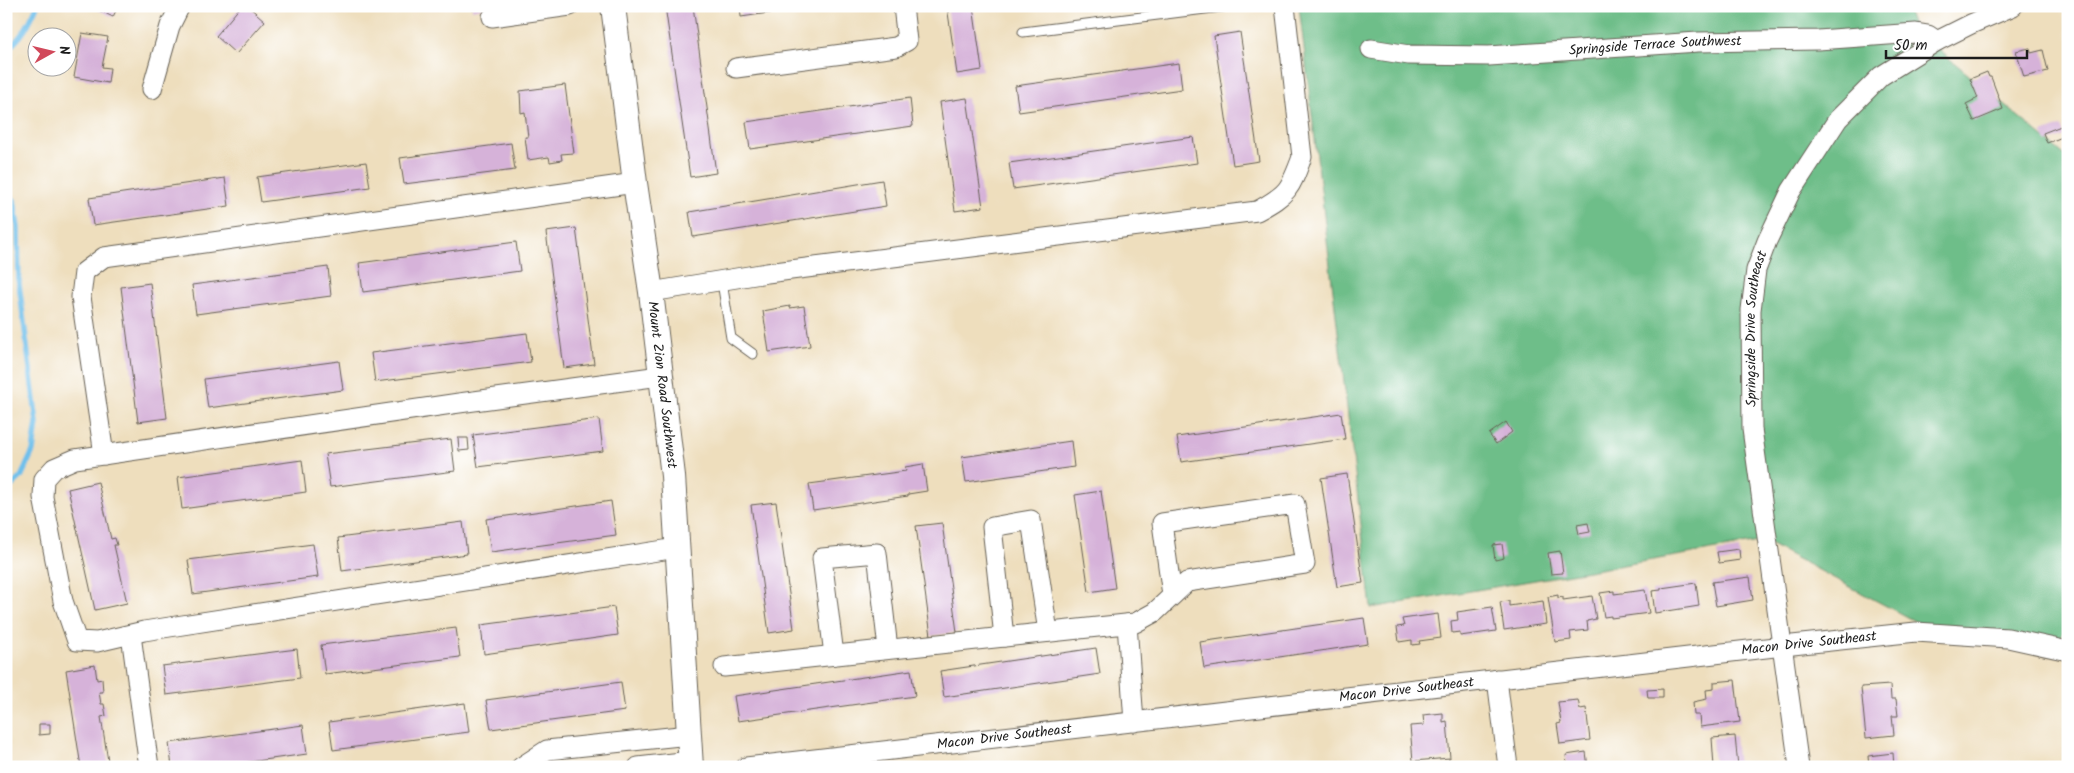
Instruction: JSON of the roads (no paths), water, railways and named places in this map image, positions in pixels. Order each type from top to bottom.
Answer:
[{"type":"street","points":[[152,89],[170,26],[180,6]]},
{"type":"street","points":[[492,16],[570,6]]},
{"type":"street","name":"Mount Zion Road Southwest","points":[[613,6],[673,476],[691,764]]},
{"type":"street","points":[[736,68],[896,48],[907,41],[903,6]]},
{"type":"street","points":[[651,292],[722,282],[767,273],[1257,211],[1281,198],[1294,180],[1302,157],[1285,6]]},
{"type":"street","name":"Springside Drive Southeast","points":[[1799,767],[1752,429],[1751,310],[1756,270],[1766,241],[1791,191],[1838,119],[1881,76],[1937,41],[2013,6]]},
{"type":"street","name":"Springside Terrace Southwest","points":[[1371,49],[1409,55],[1489,56],[1698,42],[1818,40],[1916,33],[1928,35],[1937,41]]},
{"type":"street","points":[[104,455],[81,297],[84,272],[104,257],[635,183]]},
{"type":"street","points":[[660,376],[75,460],[54,468],[44,479],[43,497],[63,601],[77,641],[97,642],[677,548]]},
{"type":"street","points":[[724,666],[1135,623],[1155,612],[1172,594],[1187,582],[1305,564],[1295,504],[1162,523],[1172,594]]},
{"type":"street","points":[[1004,637],[992,527],[1031,520],[1048,632]]},
{"type":"street","points":[[834,655],[822,558],[877,554],[888,649]]},
{"type":"street","points":[[1127,624],[1134,722]]},
{"type":"street","name":"Macon Drive Southeast","points":[[746,767],[782,765],[1497,679],[1916,632],[2008,638],[2068,651]]},
{"type":"street","points":[[131,635],[149,767]]},
{"type":"street","points":[[1497,679],[1508,767]]},
{"type":"street","points":[[521,767],[547,750],[690,735]]},
{"type":"street","points":[[638,767],[691,764]]},
{"type":"lane","points":[[1023,32],[1229,6]]},
{"type":"lane","points":[[722,282],[731,338],[752,354]]},
{"type":"waterway","points":[[6,50],[24,30],[37,6]]},
{"type":"waterway","points":[[6,193],[14,200],[18,228],[19,284],[37,423],[33,451],[21,477],[6,491]]}]
